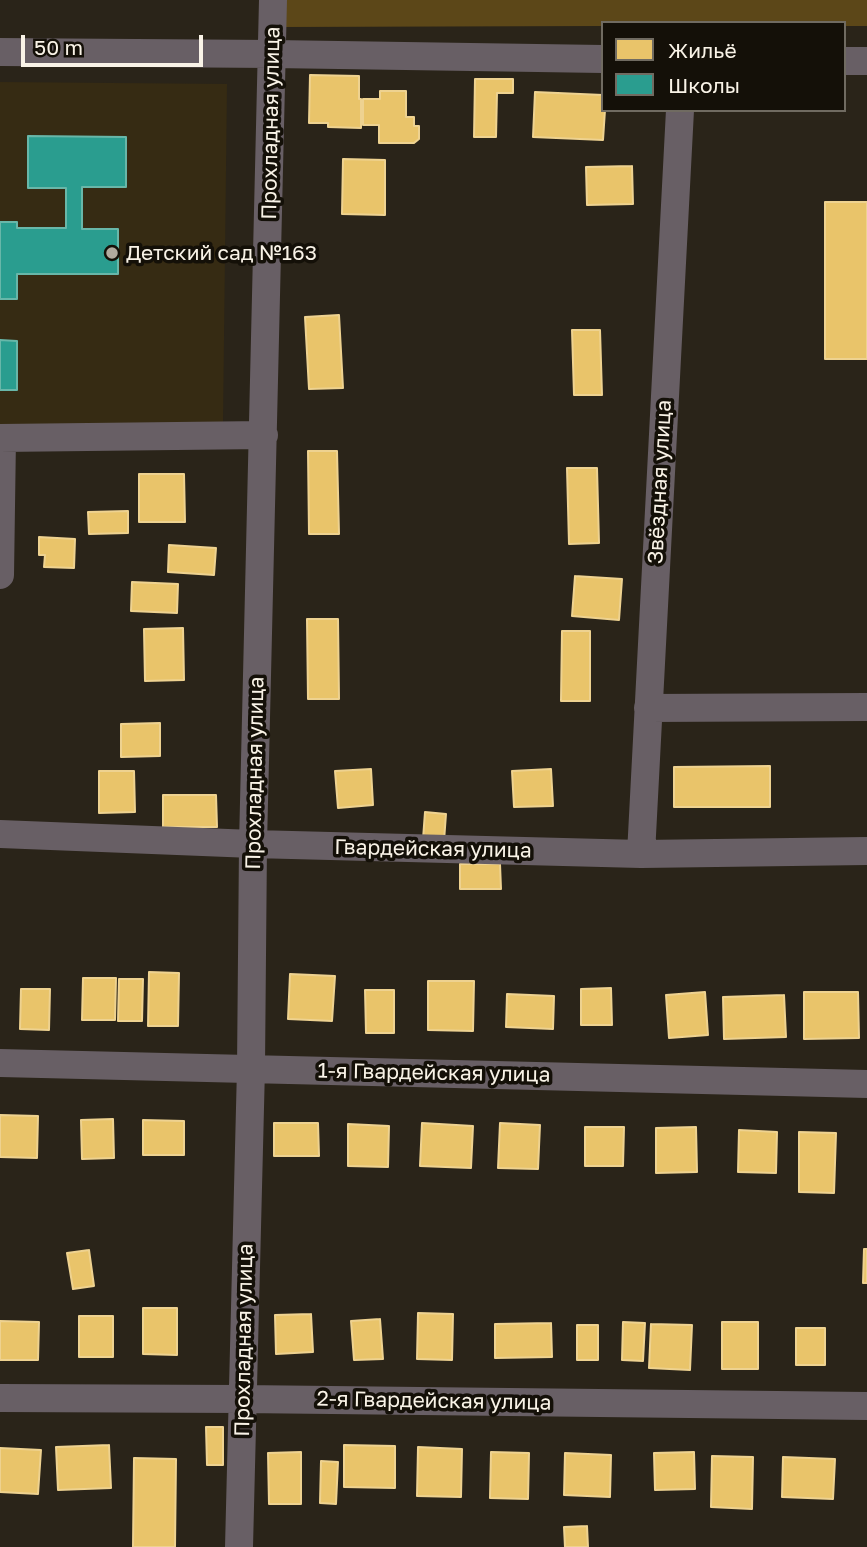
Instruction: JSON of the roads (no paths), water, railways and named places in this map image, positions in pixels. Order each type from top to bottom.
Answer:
[{"type":"street","name":"Прохладная улица","points":[[239,1547],[273,0]]},
{"type":"street","points":[[0,52],[601,59]]},
{"type":"street","points":[[846,61],[867,61]]},
{"type":"street","name":"Звёздная улица","points":[[641,854],[680,112]]},
{"type":"street","points":[[0,575],[1,438],[264,435]]},
{"type":"street","points":[[648,708],[867,707]]},
{"type":"street","name":"Гвардейская улица","points":[[0,834],[253,844],[641,854],[867,851]]},
{"type":"street","name":"1-я Гвардейская улица","points":[[0,1063],[867,1084]]},
{"type":"street","name":"2-я Гвардейская улица","points":[[0,1398],[867,1406]]},
{"type":"place","name":"Детский cад №163","points":[[112,253]]}]
